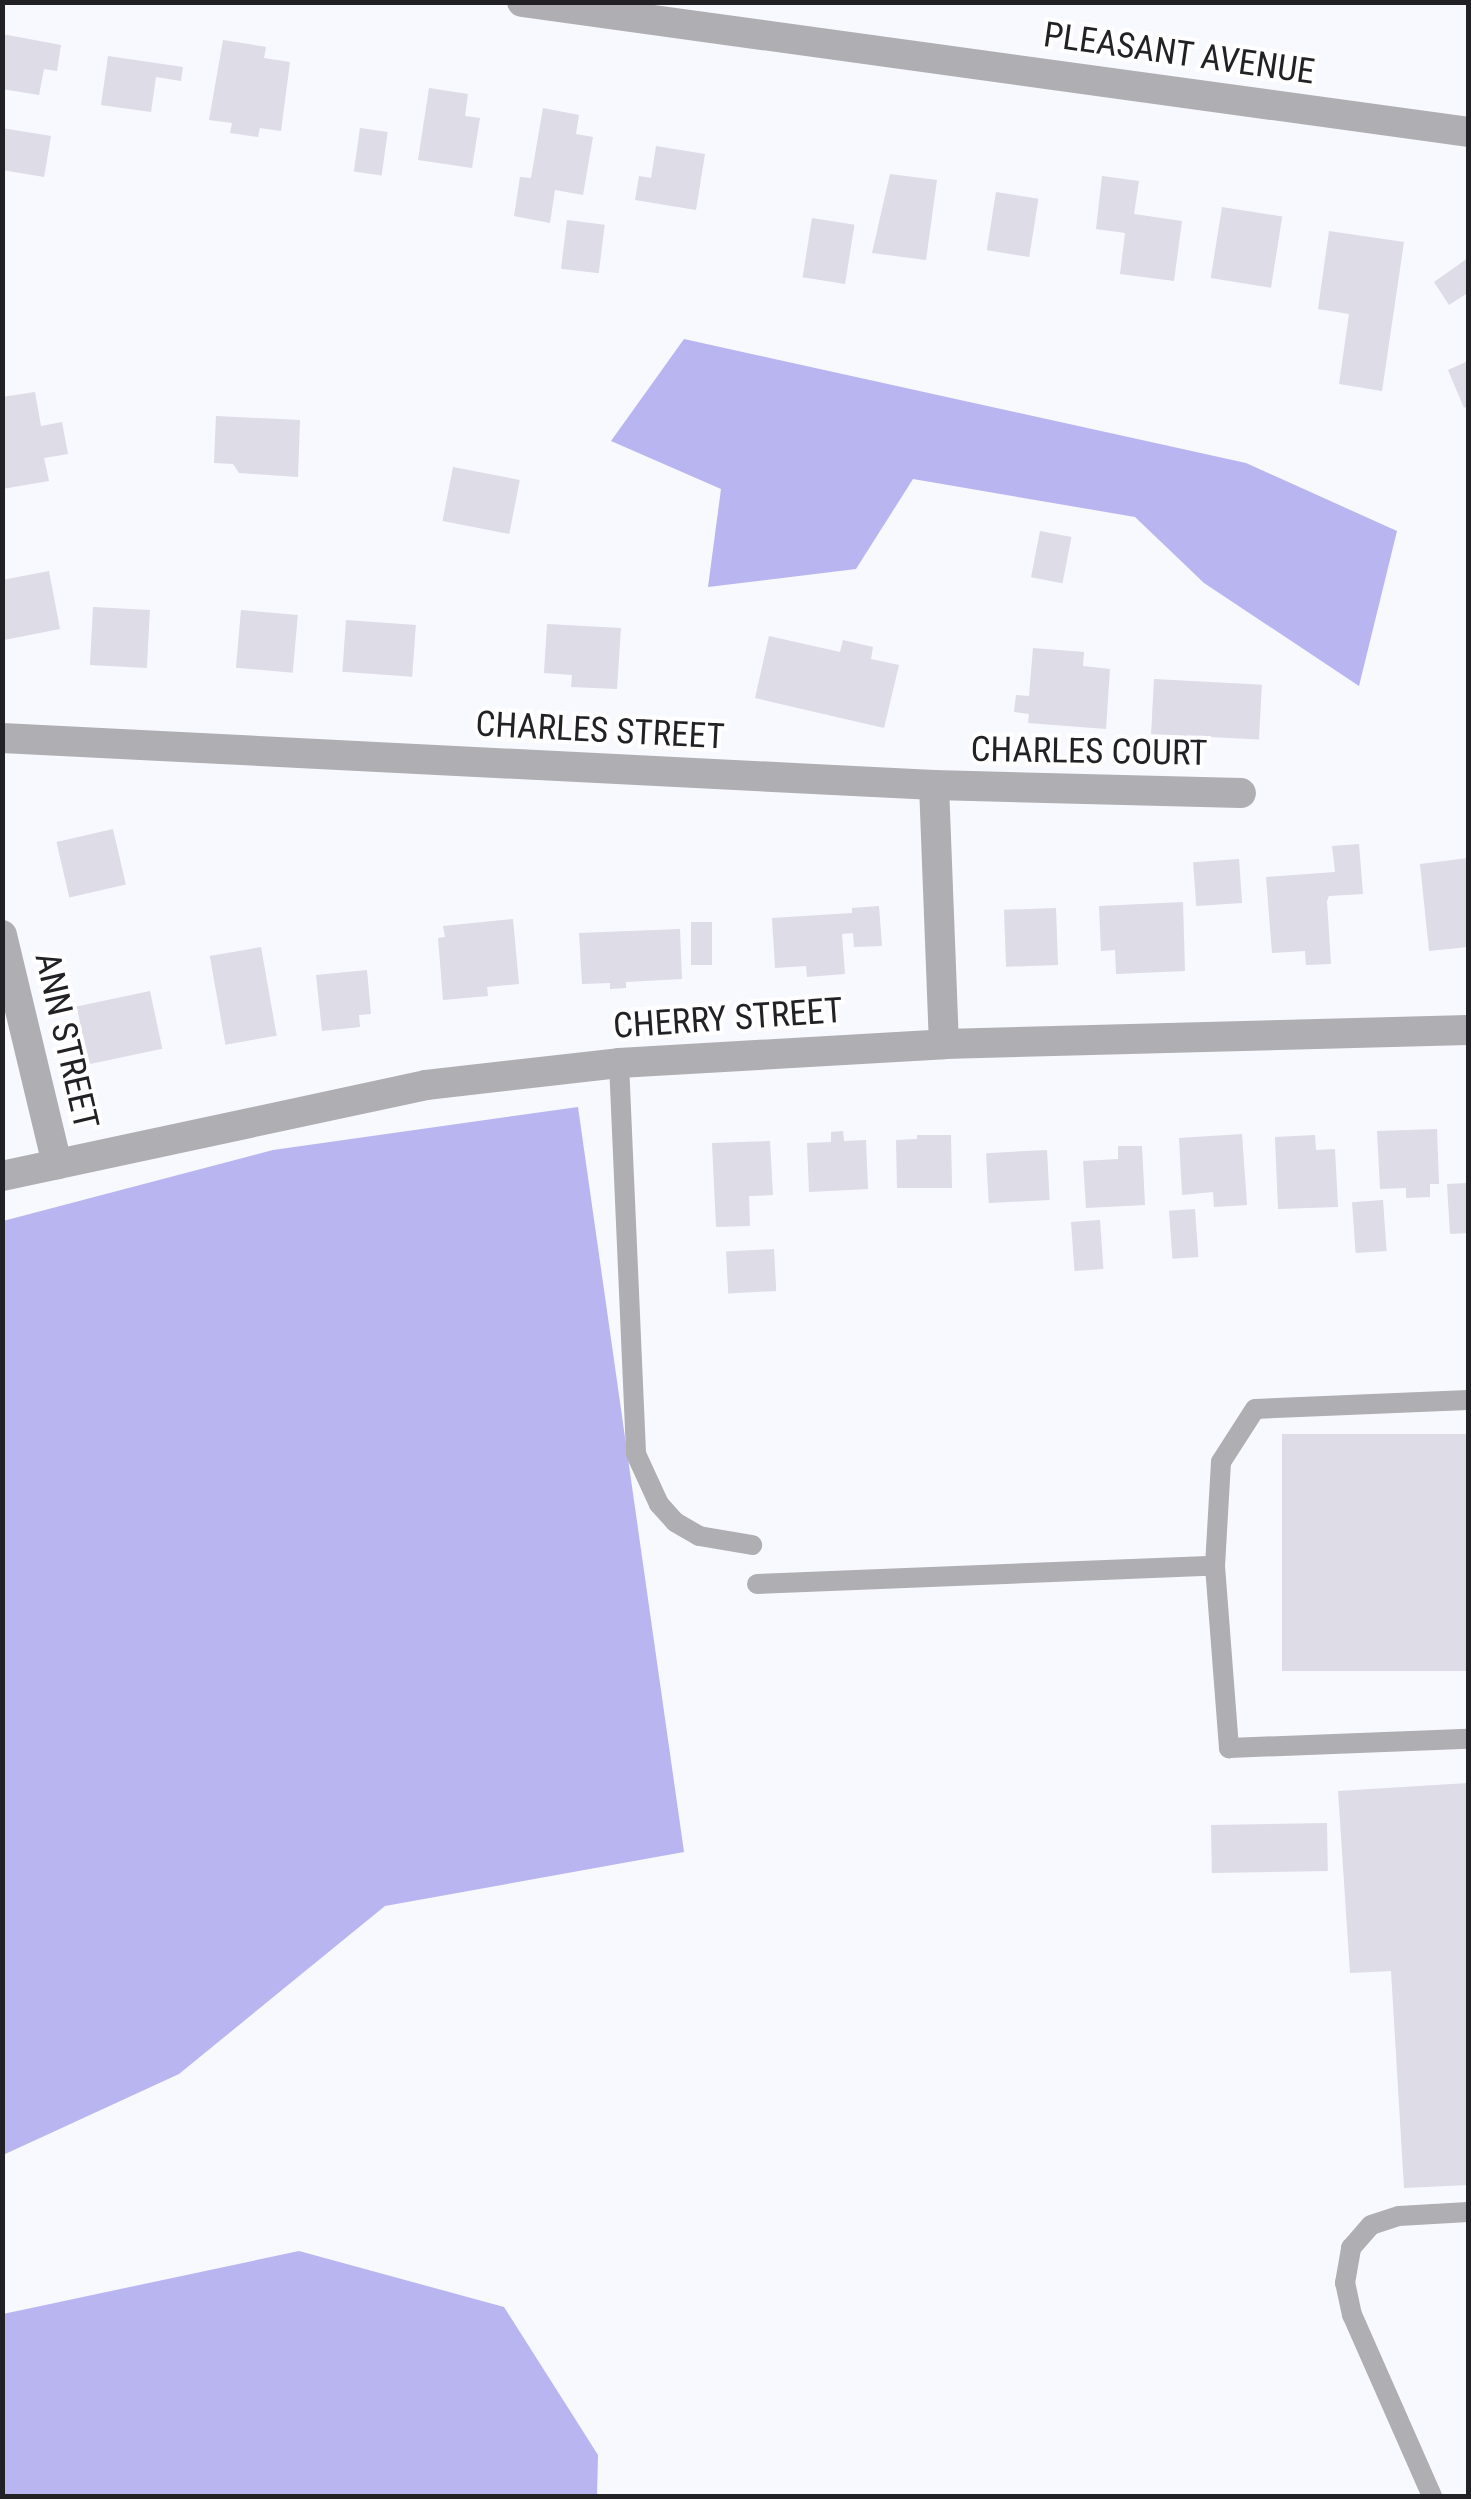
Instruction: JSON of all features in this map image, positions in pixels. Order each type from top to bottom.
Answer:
[{"type":"street","name":"PLEASANT AVENUE","points":[[522,2],[1468,132]]},
{"type":"street","name":"CHARLES STREET","points":[[2,738],[934,785]]},
{"type":"street","name":"CHARLES COURT","points":[[934,785],[1241,793]]},
{"type":"street","points":[[934,785],[944,1044]]},
{"type":"street","name":"ANN STREET","points":[[2,935],[57,1164]]},
{"type":"street","name":"CHERRY STREET","points":[[2,1176],[426,1085],[620,1062],[944,1044],[1468,1030]]},
{"type":"lane","points":[[620,1062],[636,1454],[659,1504],[675,1522],[699,1536],[752,1545]]},
{"type":"lane","points":[[1468,1400],[1254,1409],[1220,1462],[1215,1566],[1228,1748],[1468,1739]]},
{"type":"lane","points":[[757,1584],[1215,1566]]},
{"type":"lane","points":[[1432,2496],[1352,2315],[1345,2283],[1351,2248],[1372,2225],[1399,2216],[1468,2212]]},
{"type":"shaded area","points":[[684,339],[1246,463],[1397,531],[1359,686],[1204,583],[1135,517],[913,479],[856,569],[708,587],[721,489],[611,441]]},
{"type":"shaded area","points":[[578,1107],[684,1852],[385,1906],[179,2074],[3,2155],[3,1221],[273,1150]]},
{"type":"shaded area","points":[[299,2251],[504,2307],[598,2455],[597,2496],[3,2496],[3,2314]]},
{"type":"building","points":[[2,34],[61,45],[57,71],[44,69],[39,95],[2,89]]},
{"type":"building","points":[[223,40],[266,47],[264,58],[290,62],[281,131],[260,128],[258,137],[230,133],[232,123],[209,120]]},
{"type":"building","points":[[108,56],[183,67],[181,81],[156,77],[151,112],[101,105]]},
{"type":"building","points":[[429,88],[468,94],[465,116],[480,118],[472,168],[418,160]]},
{"type":"building","points":[[543,108],[579,115],[576,134],[593,137],[583,195],[555,190],[550,223],[514,216],[520,177],[531,178]]},
{"type":"building","points":[[2,128],[51,136],[44,177],[2,170]]},
{"type":"building","points":[[360,128],[388,132],[382,175],[354,172]]},
{"type":"building","points":[[656,146],[705,154],[696,210],[635,200],[639,176],[651,178]]},
{"type":"building","points":[[890,174],[937,180],[926,260],[872,253]]},
{"type":"building","points":[[1102,176],[1139,181],[1134,214],[1182,221],[1174,281],[1120,274],[1125,233],[1096,229]]},
{"type":"building","points":[[996,192],[1038,199],[1029,257],[987,250]]},
{"type":"building","points":[[1222,207],[1282,217],[1271,288],[1211,278]]},
{"type":"building","points":[[812,218],[854,225],[845,284],[803,277]]},
{"type":"building","points":[[567,220],[605,225],[599,273],[561,269]]},
{"type":"building","points":[[1329,231],[1404,242],[1382,391],[1339,384],[1349,314],[1318,309]]},
{"type":"building","points":[[1468,258],[1468,298],[1466,294],[1449,305],[1434,282]]},
{"type":"building","points":[[1468,361],[1468,406],[1464,408],[1448,370]]},
{"type":"building","points":[[35,392],[41,426],[62,422],[68,454],[44,458],[49,481],[2,489],[2,397]]},
{"type":"building","points":[[216,416],[300,420],[298,477],[239,473],[233,464],[214,463]]},
{"type":"building","points":[[453,467],[520,480],[509,534],[443,521]]},
{"type":"building","points":[[1040,531],[1071,537],[1062,583],[1031,577]]},
{"type":"building","points":[[49,571],[60,629],[4,640],[2,580]]},
{"type":"building","points":[[93,607],[150,610],[147,668],[90,665]]},
{"type":"building","points":[[241,610],[298,615],[293,673],[236,668]]},
{"type":"building","points":[[346,620],[416,625],[412,677],[342,672]]},
{"type":"building","points":[[547,624],[621,628],[617,689],[571,687],[572,675],[544,673]]},
{"type":"building","points":[[769,636],[840,652],[843,640],[873,647],[871,659],[899,665],[884,728],[755,698]]},
{"type":"building","points":[[1033,648],[1084,652],[1083,666],[1110,669],[1106,729],[1028,723],[1029,714],[1014,712],[1016,695],[1029,696]]},
{"type":"building","points":[[1154,679],[1262,685],[1259,740],[1151,734]]},
{"type":"building","points":[[113,829],[126,885],[69,898],[56,842]]},
{"type":"building","points":[[1359,844],[1363,894],[1329,896],[1327,901],[1331,964],[1306,965],[1305,951],[1272,953],[1266,877],[1335,872],[1332,846]]},
{"type":"building","points":[[1468,858],[1468,947],[1429,951],[1420,864]]},
{"type":"building","points":[[1239,859],[1242,903],[1196,906],[1193,862]]},
{"type":"building","points":[[1183,902],[1185,971],[1116,974],[1115,950],[1101,951],[1099,906]]},
{"type":"building","points":[[879,906],[882,946],[854,947],[853,933],[842,934],[845,974],[807,977],[806,966],[775,968],[772,918],[852,913],[852,908]]},
{"type":"building","points":[[1056,908],[1058,965],[1006,967],[1004,910]]},
{"type":"building","points":[[513,919],[519,984],[487,987],[488,996],[443,1000],[438,938],[445,937],[443,926]]},
{"type":"building","points":[[691,922],[712,922],[712,965],[691,965]]},
{"type":"building","points":[[680,929],[682,979],[626,982],[626,988],[610,989],[610,983],[582,984],[579,933]]},
{"type":"building","points":[[261,947],[277,1036],[225,1045],[210,956]]},
{"type":"building","points":[[367,970],[371,1014],[359,1015],[360,1027],[322,1031],[316,975]]},
{"type":"building","points":[[150,991],[162,1049],[89,1064],[77,1007]]},
{"type":"building","points":[[1437,1129],[1439,1184],[1430,1184],[1430,1197],[1406,1198],[1406,1188],[1380,1189],[1377,1131]]},
{"type":"building","points":[[843,1131],[844,1141],[866,1140],[868,1189],[809,1192],[807,1143],[831,1142],[831,1132]]},
{"type":"building","points":[[1242,1134],[1247,1205],[1214,1207],[1213,1192],[1182,1195],[1179,1138]]},
{"type":"building","points":[[917,1135],[951,1135],[952,1188],[897,1188],[896,1140],[917,1139]]},
{"type":"building","points":[[1315,1135],[1316,1150],[1335,1149],[1338,1207],[1278,1209],[1275,1137]]},
{"type":"building","points":[[770,1141],[773,1195],[749,1196],[750,1226],[716,1227],[712,1143]]},
{"type":"building","points":[[1118,1146],[1142,1146],[1145,1205],[1086,1208],[1083,1161],[1118,1159]]},
{"type":"building","points":[[1047,1150],[1050,1200],[989,1203],[986,1153]]},
{"type":"building","points":[[1468,1183],[1468,1233],[1450,1234],[1447,1184]]},
{"type":"building","points":[[1383,1200],[1387,1251],[1356,1253],[1352,1202]]},
{"type":"building","points":[[1195,1209],[1198,1257],[1172,1259],[1169,1211]]},
{"type":"building","points":[[1100,1220],[1103,1269],[1074,1271],[1071,1222]]},
{"type":"building","points":[[774,1249],[776,1291],[728,1293],[726,1252]]},
{"type":"building","points":[[1282,1434],[1468,1434],[1468,1671],[1282,1671]]},
{"type":"building","points":[[1468,1783],[1468,2185],[1404,2188],[1391,1971],[1350,1973],[1338,1791]]},
{"type":"building","points":[[1327,1823],[1328,1871],[1212,1873],[1211,1825]]}]
